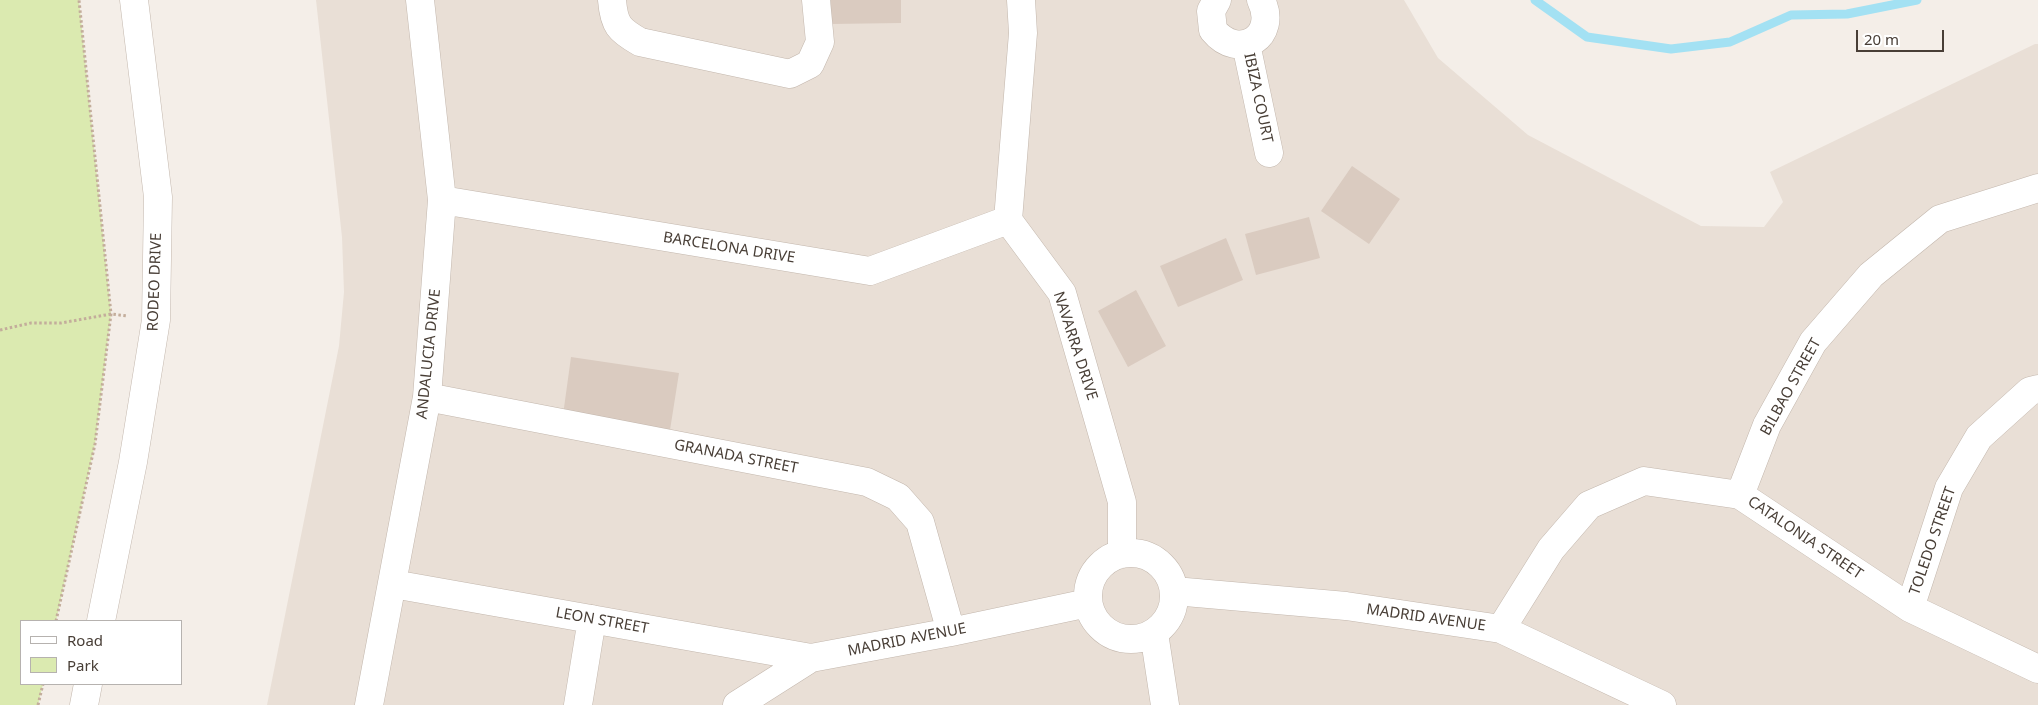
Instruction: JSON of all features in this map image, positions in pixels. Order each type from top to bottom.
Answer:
[{"type":"street","name":"RODEO DRIVE","points":[[101,620],[134,462],[156,320],[158,197],[134,0]]},
{"type":"street","name":"ANDALUCIA DRIVE","points":[[369,705],[427,397],[442,200],[420,0]]},
{"type":"street","points":[[612,0],[613,14],[620,30],[640,42],[790,74],[810,64],[820,42],[816,0]]},
{"type":"street","points":[[1008,220],[1023,33],[1022,0]]},
{"type":"street","points":[[1217,0],[1211,11],[1211,21],[1214,30],[1228,43],[1246,44],[1261,34],[1265,26],[1266,17],[1261,0]]},
{"type":"street","name":"IBIZA COURT","points":[[1246,44],[1269,152]]},
{"type":"street","name":"BILBAO STREET","points":[[1740,495],[1767,425],[1813,342],[1871,275],[1940,219],[2038,188]]},
{"type":"street","name":"BARCELONA DRIVE","points":[[442,200],[870,271],[1008,220]]},
{"type":"street","name":"NAVARRA DRIVE","points":[[1008,220],[1062,293],[1122,502],[1122,554]]},
{"type":"street","name":"TOLEDO STREET","points":[[1910,608],[1949,488],[1979,437],[2030,391],[2038,389]]},
{"type":"street","name":"GRANADA STREET","points":[[427,397],[867,482],[898,496],[920,522],[951,632]]},
{"type":"street","name":"CATALONIA STREET","points":[[1501,629],[1551,549],[1589,505],[1644,481],[1740,495],[1910,608],[2038,669]]},
{"type":"street","points":[[1137,553],[1150,558],[1162,566],[1170,578],[1174,592],[1170,615],[1163,625],[1154,633],[1134,639],[1113,636],[1101,628],[1093,617],[1088,603],[1088,590],[1096,572],[1110,559],[1122,554],[1137,553]]},
{"type":"street","name":"LEON STREET","points":[[393,584],[810,658]]},
{"type":"street","name":"MADRID AVENUE","points":[[1174,592],[1346,606],[1501,629],[1662,705]]},
{"type":"street","name":"MADRID AVENUE","points":[[736,705],[810,658],[951,632],[1088,603]]},
{"type":"street","points":[[578,705],[592,619]]},
{"type":"street","points":[[1154,633],[1164,705]]},
{"type":"street","points":[[84,705],[88,685]]},
{"type":"path","points":[[56,620],[95,444],[112,314],[79,0]]},
{"type":"path","points":[[0,330],[31,323],[61,323],[112,314],[156,320]]},
{"type":"path","points":[[38,705],[43,685]]},
{"type":"shaded area","points":[[316,0],[1404,0],[1438,58],[1528,135],[1701,226],[1764,227],[1783,202],[1770,172],[2038,44],[2038,705],[267,705],[339,346],[344,292],[342,237]]},
{"type":"green space","points":[[0,0],[79,0],[111,314],[95,444],[56,620],[20,620],[20,685],[43,685],[38,705],[0,705]]},
{"type":"building","points":[[831,0],[901,0],[901,23],[831,24]]},
{"type":"building","points":[[1352,166],[1400,199],[1369,244],[1321,211]]},
{"type":"building","points":[[1309,217],[1320,258],[1256,275],[1245,234]]},
{"type":"building","points":[[1226,238],[1243,280],[1178,307],[1160,266]]},
{"type":"building","points":[[1136,290],[1166,346],[1128,367],[1098,311]]},
{"type":"building","points":[[571,357],[679,373],[670,430],[563,415]]},
{"type":"waterway","points":[[1535,0],[1587,37],[1671,49],[1730,42],[1791,15],[1847,14],[1917,0]]}]
